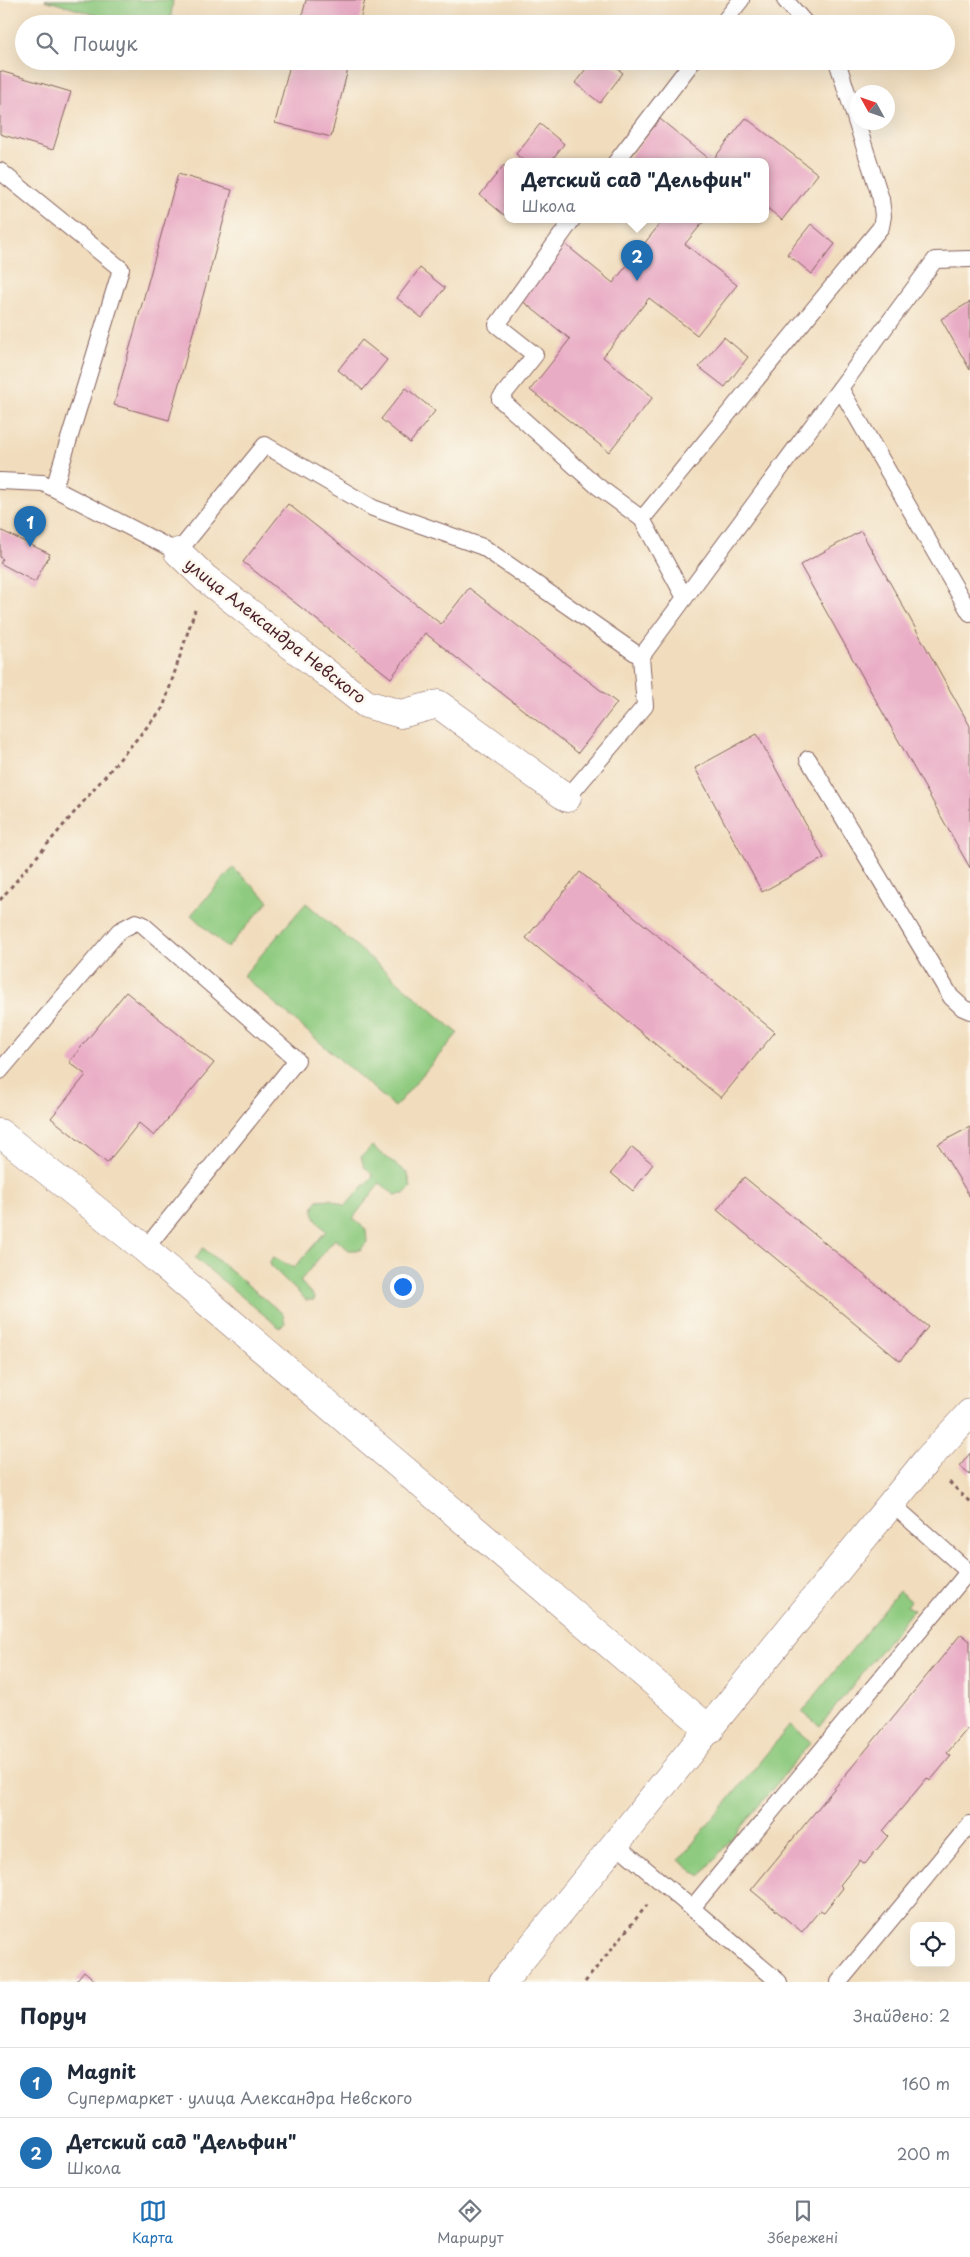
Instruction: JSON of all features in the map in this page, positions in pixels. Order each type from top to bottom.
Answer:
[{"type":"street","name":"улица Александра Невского","points":[[178,552],[205,578],[366,704],[401,714],[438,704],[567,798]]},
{"type":"street","points":[[3,1141],[145,1249],[710,1730]]},
{"type":"street","points":[[503,1982],[710,1730],[926,1461],[970,1414]]},
{"type":"lane","points":[[729,15],[741,0]]},
{"type":"lane","points":[[785,0],[798,15]]},
{"type":"lane","points":[[619,158],[686,70]]},
{"type":"lane","points":[[642,519],[881,227],[883,216],[881,199],[840,70]]},
{"type":"lane","points":[[0,171],[121,269],[54,488]]},
{"type":"lane","points":[[570,223],[497,325],[534,355],[500,399],[596,485],[642,519],[685,598]]},
{"type":"lane","points":[[567,798],[646,706],[641,658],[935,260],[970,259]]},
{"type":"lane","points":[[840,388],[970,613]]},
{"type":"lane","points":[[178,552],[265,445],[373,508],[483,547],[641,658]]},
{"type":"lane","name":"улица Александра Невского","points":[[0,481],[43,483],[178,552]]},
{"type":"lane","points":[[808,759],[951,997],[963,1008],[970,1011]]},
{"type":"lane","points":[[0,1071],[119,931],[136,922],[142,924],[297,1060],[145,1249]]},
{"type":"lane","points":[[692,1908],[969,1573],[892,1504]]},
{"type":"lane","points":[[839,1982],[970,1824]]},
{"type":"lane","points":[[616,1844],[778,1982]]},
{"type":"path","points":[[0,900],[163,708],[205,578]]},
{"type":"path","points":[[585,1982],[664,1884]]},
{"type":"green space","points":[[45,0],[173,0],[171,15],[96,15]]},
{"type":"green space","points":[[233,868],[269,901],[227,948],[191,915]]},
{"type":"green space","points":[[306,903],[458,1033],[395,1107],[243,976]]},
{"type":"green space","points":[[372,1146],[408,1174],[411,1187],[404,1194],[395,1195],[380,1183],[353,1218],[366,1230],[367,1242],[360,1250],[349,1250],[335,1239],[300,1281],[315,1298],[314,1300],[306,1300],[271,1266],[270,1261],[274,1257],[294,1268],[326,1231],[314,1217],[313,1209],[318,1200],[330,1199],[345,1206],[373,1176],[364,1167],[361,1157]]},
{"type":"green space","points":[[203,1248],[283,1314],[285,1323],[280,1328],[195,1258]]},
{"type":"green space","points":[[899,1591],[911,1601],[907,1606],[913,1610],[820,1726],[802,1712]]},
{"type":"green space","points":[[790,1725],[811,1742],[700,1877],[679,1860]]},
{"type":"building","points":[[306,0],[365,0],[361,15],[302,15]]},
{"type":"building","points":[[289,70],[348,70],[331,137],[275,123]]},
{"type":"building","points":[[585,70],[619,70],[623,73],[600,103],[575,83]]},
{"type":"building","points":[[0,71],[71,92],[53,150],[0,134]]},
{"type":"building","points":[[746,118],[818,174],[782,220],[769,209],[769,158],[714,158]]},
{"type":"building","points":[[660,119],[708,158],[629,158]]},
{"type":"building","points":[[540,124],[564,144],[553,158],[520,158],[516,154]]},
{"type":"building","points":[[504,165],[504,215],[480,195]]},
{"type":"building","points":[[178,174],[232,190],[169,420],[114,405]]},
{"type":"building","points":[[661,223],[702,223],[685,244],[737,285],[697,335],[649,298],[603,357],[653,397],[609,452],[530,390],[570,339],[521,300],[565,244],[613,283]]},
{"type":"building","points":[[811,224],[835,244],[812,274],[787,254]]},
{"type":"building","points":[[420,268],[445,288],[422,318],[397,298]]},
{"type":"building","points":[[970,302],[970,370],[941,319]]},
{"type":"building","points":[[724,337],[748,357],[725,387],[699,367]]},
{"type":"building","points":[[362,340],[387,360],[363,390],[338,370]]},
{"type":"building","points":[[406,388],[435,411],[410,443],[381,419]]},
{"type":"building","points":[[288,504],[441,624],[469,588],[617,703],[578,753],[425,633],[391,678],[243,562]]},
{"type":"building","points":[[0,530],[50,554],[35,582],[0,563],[3,559],[0,557]]},
{"type":"building","points":[[861,531],[970,726],[970,868],[800,565]]},
{"type":"building","points":[[757,734],[824,858],[762,892],[695,768]]},
{"type":"building","points":[[580,872],[775,1032],[721,1098],[526,938]]},
{"type":"building","points":[[126,992],[214,1063],[154,1136],[139,1123],[107,1163],[51,1118],[86,1075],[69,1062]]},
{"type":"building","points":[[970,1127],[970,1197],[938,1144]]},
{"type":"building","points":[[632,1147],[653,1164],[633,1191],[611,1173]]},
{"type":"building","points":[[744,1177],[928,1327],[900,1361],[717,1210]]},
{"type":"building","points":[[970,1453],[970,1474],[960,1466]]},
{"type":"building","points":[[961,1634],[970,1641],[970,1730],[968,1728],[947,1753],[951,1756],[930,1781],[927,1778],[883,1831],[888,1836],[865,1864],[860,1860],[840,1885],[843,1888],[824,1912],[820,1910],[802,1932],[751,1890]]},
{"type":"building","points":[[84,1971],[97,1982],[75,1982]]},
{"type":"place","name":"Детский сад \"Дельфин\"","points":[[637,281]]},
{"type":"place","name":"Magnit","points":[[30,547]]}]
